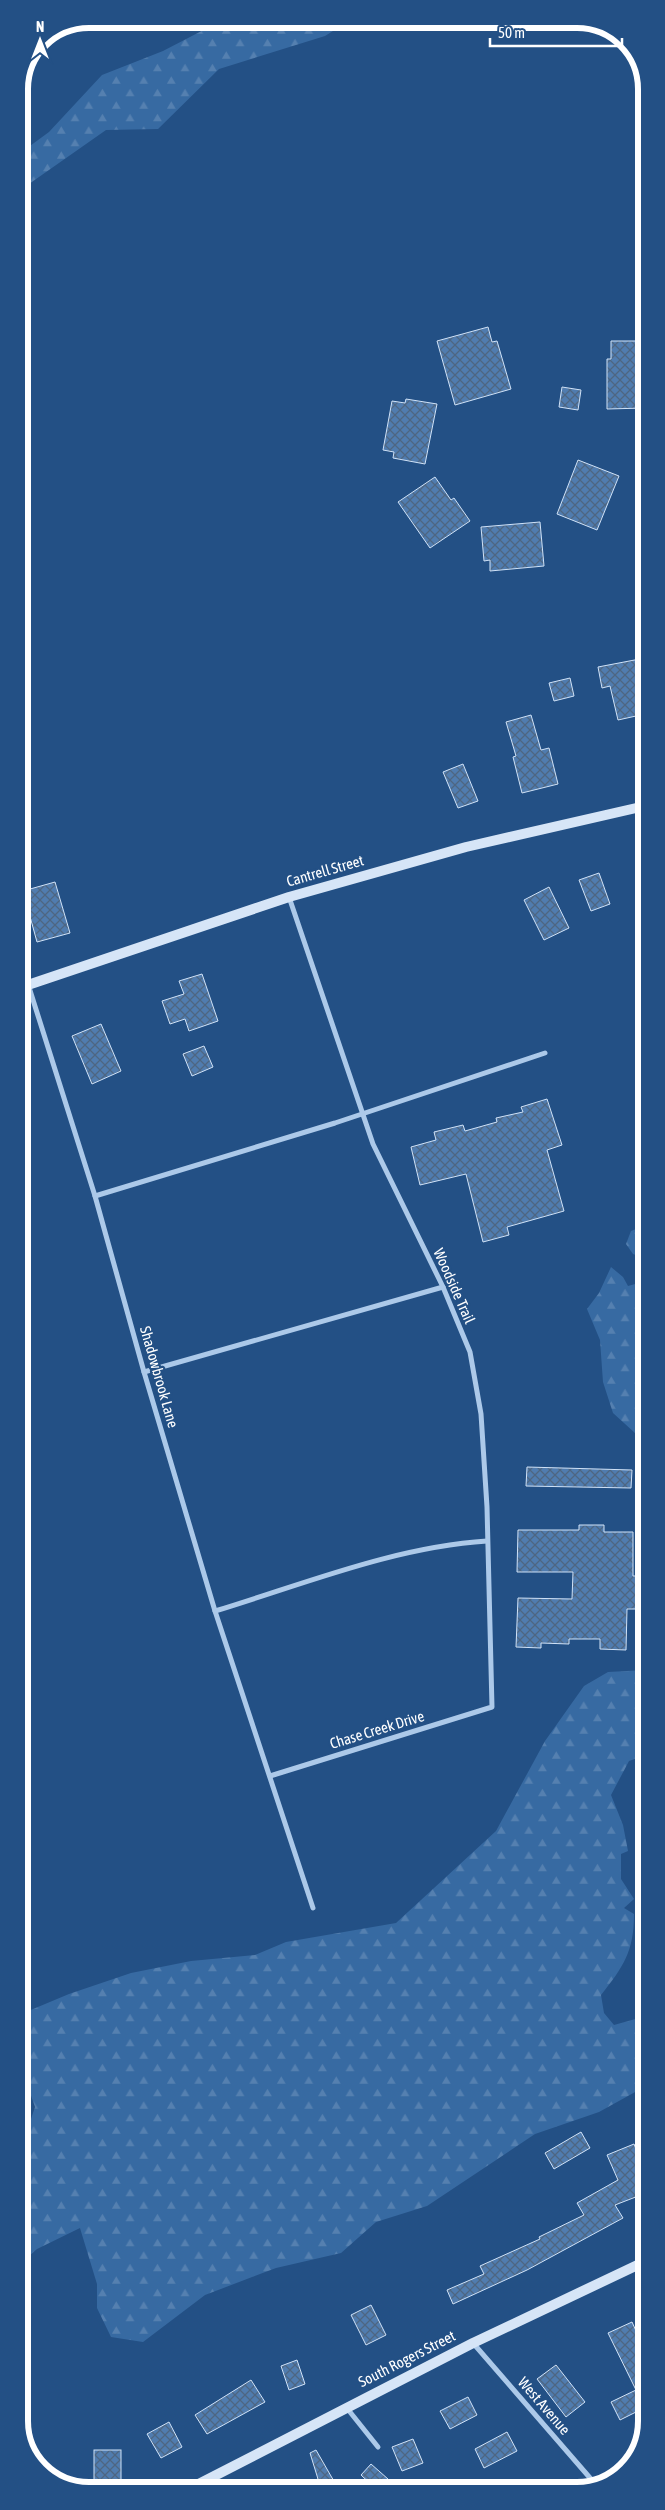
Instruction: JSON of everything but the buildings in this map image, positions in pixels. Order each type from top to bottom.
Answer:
[{"type":"street","name":"Cantrell Street","points":[[28,985],[289,897],[466,847],[638,808]]},
{"type":"street","name":"Woodside Trail","points":[[289,897],[373,1144],[443,1287],[470,1352],[482,1414],[488,1507],[487,1541],[492,1707]]},
{"type":"street","name":"Shadowbrook Lane","points":[[28,998],[95,1196],[144,1372],[216,1611],[313,1908]]},
{"type":"street","points":[[95,1196],[362,1114],[545,1053]]},
{"type":"street","points":[[144,1372],[443,1287]]},
{"type":"street","points":[[216,1611],[398,1555],[487,1541]]},
{"type":"street","name":"Chase Creek Drive","points":[[270,1776],[492,1707]]},
{"type":"street","name":"South Rogers Street","points":[[205,2482],[473,2343],[638,2265]]},
{"type":"street","name":"West Avenue","points":[[473,2343],[592,2480]]},
{"type":"street","points":[[346,2408],[378,2447]]},
{"type":"green space","points":[[207,28],[338,28],[325,36],[219,69],[158,129],[106,130],[28,185],[28,147],[49,132],[102,75],[163,51]]},
{"type":"green space","points":[[638,1228],[638,1256],[633,1254],[626,1244],[631,1231]]},
{"type":"green space","points":[[611,1267],[623,1277],[628,1286],[638,1283],[638,1436],[613,1413],[603,1382],[600,1340],[587,1309],[599,1293]]},
{"type":"green space","points":[[638,1670],[638,1758],[629,1761],[611,1795],[623,1825],[628,1851],[621,1854],[621,1879],[634,1899],[624,1908],[634,1914],[632,1939],[626,1958],[601,1995],[604,2013],[614,2025],[638,2018],[638,2090],[599,2112],[535,2134],[427,2206],[376,2222],[341,2253],[276,2268],[205,2295],[143,2342],[111,2337],[97,2308],[97,2284],[80,2228],[37,2249],[28,2257],[28,2128],[35,2107],[28,2087],[28,2011],[69,1994],[131,1973],[191,1961],[255,1955],[286,1942],[396,1923],[496,1831],[545,1741],[584,1686],[608,1672]]}]
